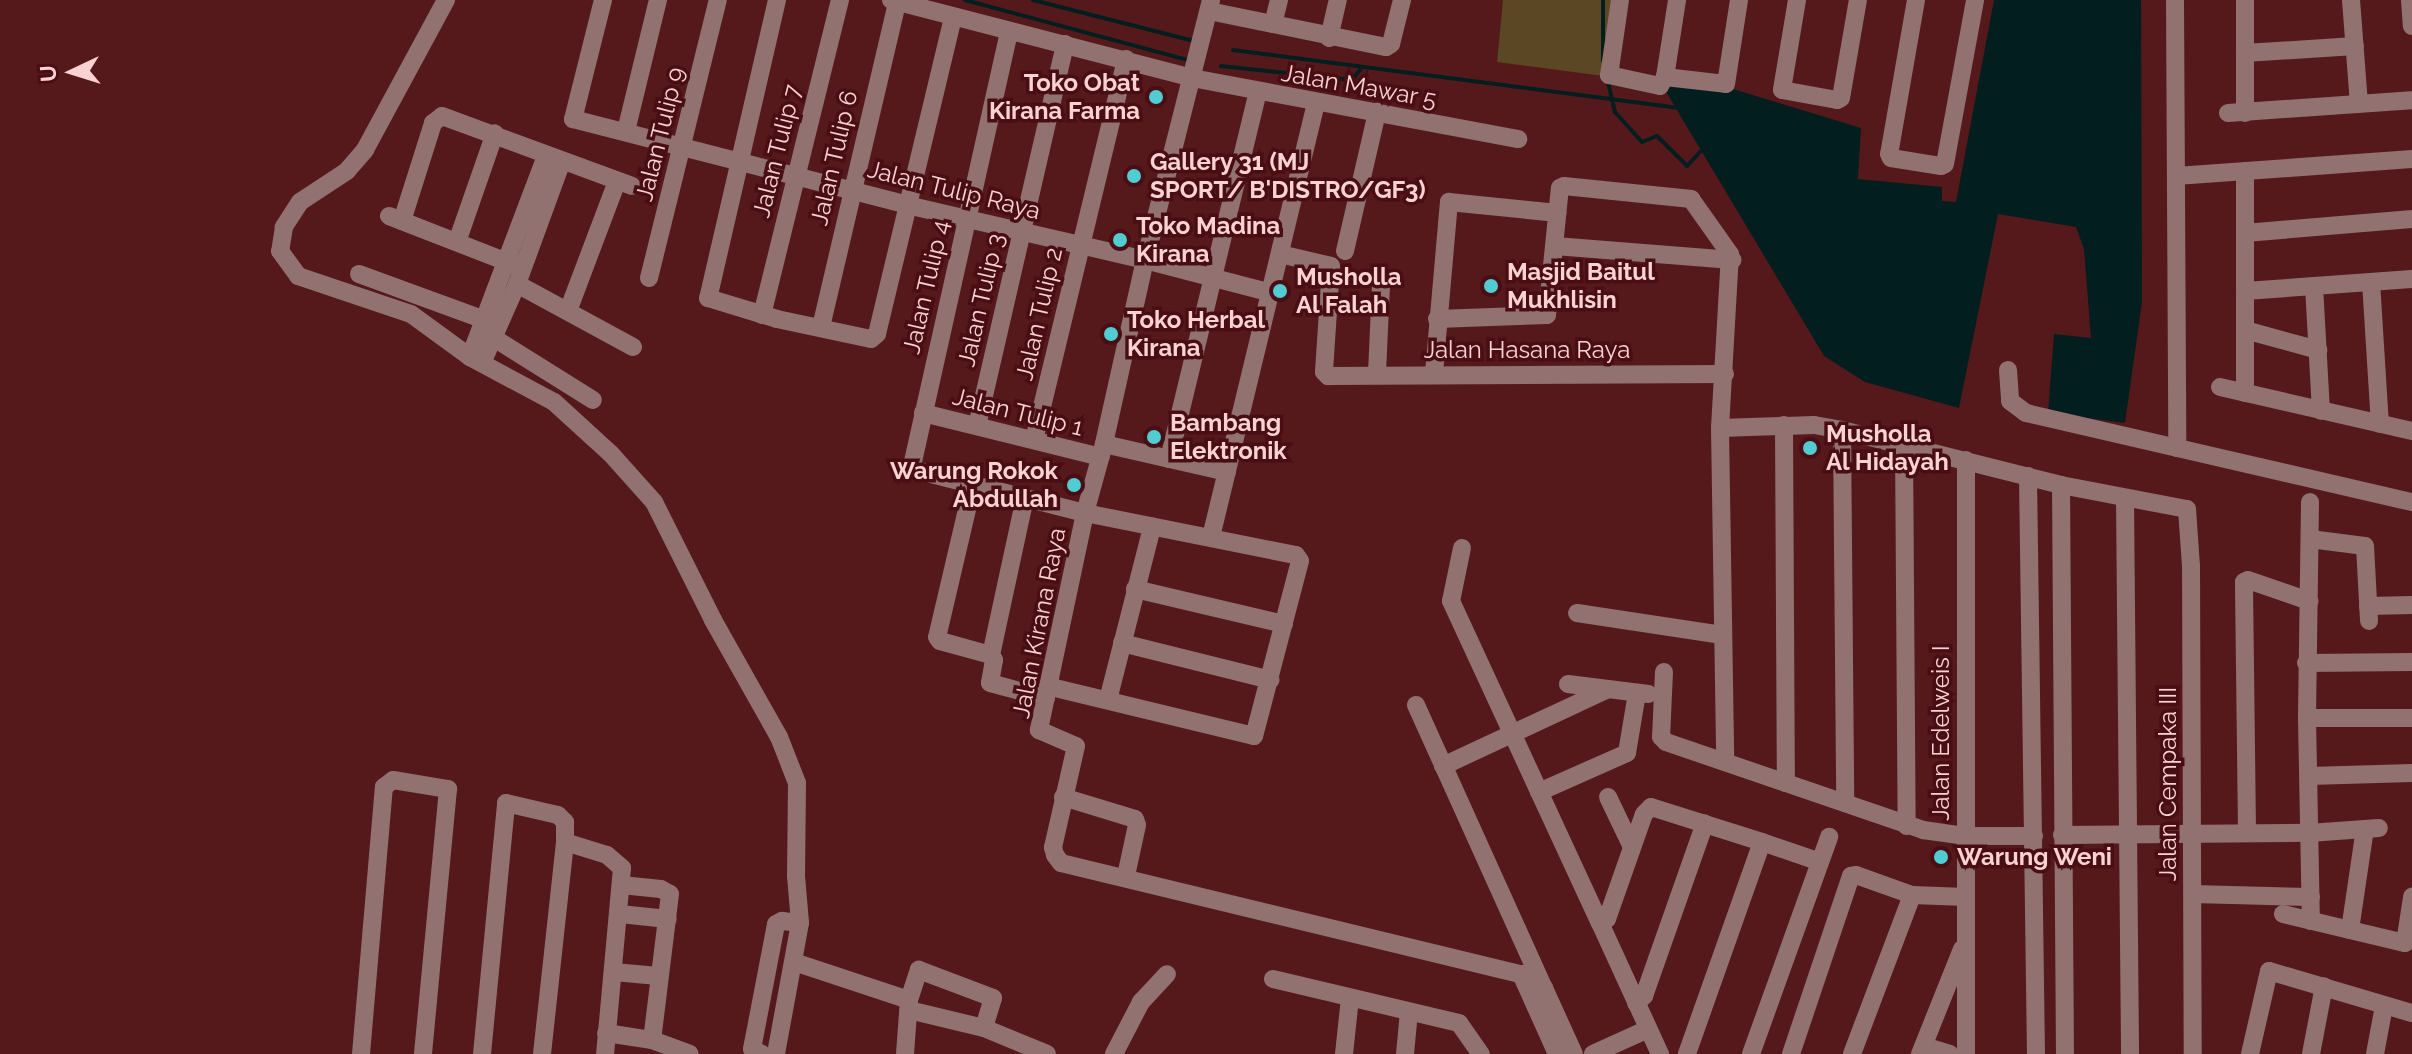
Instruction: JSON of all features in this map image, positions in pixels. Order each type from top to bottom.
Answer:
[{"type":"street","points":[[446,0],[365,150],[347,171],[300,202],[284,227],[280,251],[298,276],[411,314],[476,360],[554,402],[603,445],[654,502],[713,620],[792,765],[797,783],[796,876],[800,923],[776,1054]]},
{"type":"street","name":"Jalan Tulip Raya","points":[[603,0],[573,119],[966,220],[1145,260],[1272,293]]},
{"type":"street","points":[[626,131],[658,0]]},
{"type":"street","name":"Jalan Tulip 9","points":[[649,278],[718,0]]},
{"type":"street","points":[[777,0],[708,298],[762,315],[871,339],[877,334],[953,17]]},
{"type":"street","name":"Jalan Tulip 7","points":[[762,315],[840,0]]},
{"type":"street","points":[[1273,24],[1279,0]]},
{"type":"street","points":[[1329,38],[1338,0]]},
{"type":"street","points":[[1210,5],[1329,38],[1386,47],[1391,44],[1402,0]]},
{"type":"street","points":[[1620,0],[1609,75],[1660,86],[1665,77],[1677,0]]},
{"type":"street","points":[[1665,77],[1726,84],[1739,0]]},
{"type":"street","points":[[1797,0],[1781,87],[1784,91],[1841,98],[1858,0]]},
{"type":"street","points":[[1916,0],[1889,154],[1891,158],[1945,164],[1975,0]]},
{"type":"street","points":[[2175,0],[2177,448]]},
{"type":"street","points":[[2245,0],[2245,53],[2236,113],[2412,100]]},
{"type":"street","points":[[2351,0],[2359,104]]},
{"type":"street","points":[[2410,0],[2412,26]]},
{"type":"street","name":"Jalan Mawar 5","points":[[894,1],[1126,59],[1194,70],[1258,92],[1518,139]]},
{"type":"street","name":"Jalan Tulip 6","points":[[821,327],[894,1]]},
{"type":"street","name":"Jalan Kirana Raya","points":[[1063,797],[1076,746],[1040,733],[1047,692],[1085,513],[1103,450],[1145,260],[1210,5]]},
{"type":"street","name":"Jalan Tulip 4","points":[[973,484],[911,469],[1009,32]]},
{"type":"street","name":"Jalan Tulip 3","points":[[977,426],[1065,44]]},
{"type":"street","points":[[2245,53],[2355,46]]},
{"type":"street","name":"Jalan Tulip 2","points":[[1034,440],[1126,59]]},
{"type":"street","points":[[1169,459],[1258,92]]},
{"type":"street","points":[[1211,537],[1316,103]]},
{"type":"street","points":[[1345,251],[1377,112]]},
{"type":"street","points":[[568,311],[624,183],[495,133],[437,117],[396,218],[457,242],[516,272],[568,311],[633,347]]},
{"type":"street","points":[[457,242],[495,133]]},
{"type":"street","points":[[476,360],[486,329],[516,272],[554,158]]},
{"type":"street","points":[[2176,176],[2412,159]]},
{"type":"street","points":[[2245,171],[2245,393]]},
{"type":"street","points":[[1437,319],[1547,315],[1560,188],[1691,199],[1732,260],[1720,428],[1725,762]]},
{"type":"street","points":[[1434,373],[1450,200],[1557,213]]},
{"type":"street","points":[[2245,233],[2412,219]]},
{"type":"street","points":[[1555,246],[1732,260]]},
{"type":"street","name":"Jalan Hasana Raya","points":[[1280,254],[1308,258],[1331,266],[1324,372],[1328,376],[1377,373],[1725,374]]},
{"type":"street","points":[[359,274],[486,329],[593,400]]},
{"type":"street","points":[[2245,291],[2412,279]]},
{"type":"street","points":[[2371,282],[2380,424]]},
{"type":"street","points":[[1377,373],[1381,285]]},
{"type":"street","points":[[2314,286],[2321,411]]},
{"type":"street","points":[[2245,330],[2318,350]]},
{"type":"street","points":[[2008,370],[2007,392],[2016,409],[2412,502]]},
{"type":"street","points":[[2220,387],[2412,431]]},
{"type":"street","name":"Jalan Tulip 1","points":[[923,413],[1034,440],[1169,459],[1227,472]]},
{"type":"street","points":[[1720,428],[1784,425],[1842,430],[2125,498],[2130,1054]]},
{"type":"street","points":[[1784,425],[1786,783]]},
{"type":"street","points":[[1842,430],[1845,803]]},
{"type":"street","points":[[1904,443],[1907,826]]},
{"type":"street","name":"Jalan Edelweis I","points":[[1966,460],[1966,1054]]},
{"type":"street","points":[[2028,476],[2036,1054]]},
{"type":"street","points":[[991,655],[940,641],[937,634],[973,484],[1085,513],[1298,557],[1284,624],[1253,737],[1108,700],[990,683],[994,660],[991,655],[1025,498]]},
{"type":"street","points":[[2061,485],[2065,1054]]},
{"type":"street","name":"Jalan Cempaka III","points":[[2125,498],[2184,506],[2189,513],[2193,1054]]},
{"type":"street","points":[[2310,502],[2306,663],[2311,921]]},
{"type":"street","points":[[1108,700],[1152,527]]},
{"type":"street","points":[[2310,539],[2365,546],[2368,614],[2412,605]]},
{"type":"street","points":[[1462,548],[1451,601],[1660,1054]]},
{"type":"street","points":[[2247,831],[2244,582],[2248,580],[2309,601]]},
{"type":"street","points":[[1135,589],[1284,624]]},
{"type":"street","points":[[1577,613],[1722,635]]},
{"type":"street","points":[[1122,643],[1270,680]]},
{"type":"street","points":[[2306,663],[2412,662]]},
{"type":"street","points":[[1664,672],[1663,740],[1907,826],[1965,836],[2034,836]]},
{"type":"street","points":[[1539,792],[1627,753],[1642,694],[1568,684]]},
{"type":"street","points":[[1443,766],[1608,689]]},
{"type":"street","points":[[1416,705],[1574,1054]]},
{"type":"street","points":[[2307,718],[2412,718]]},
{"type":"street","points":[[2309,776],[2412,773]]},
{"type":"street","points":[[361,1054],[384,787],[393,780],[448,789],[423,1054]]},
{"type":"street","points":[[1126,876],[1135,819],[1063,797],[1055,855],[1061,863],[1126,876],[1193,896],[1521,974],[1544,988]]},
{"type":"street","points":[[1608,797],[1632,847]]},
{"type":"street","points":[[482,1054],[506,803],[558,815],[565,822],[542,1054]]},
{"type":"street","points":[[1621,825],[1644,814],[1651,807],[1657,807],[1820,862]]},
{"type":"street","points":[[1600,923],[1607,919],[1644,814]]},
{"type":"street","points":[[1636,1003],[1644,996],[1705,823]]},
{"type":"street","points":[[2062,835],[2247,831],[2309,833],[2372,828],[2350,930]]},
{"type":"street","points":[[2034,836],[2041,848],[2049,849],[2055,847],[2062,835]]},
{"type":"street","points":[[1751,1054],[1829,837]]},
{"type":"street","points":[[565,842],[593,849],[619,863],[623,870],[605,1054]]},
{"type":"street","points":[[1687,1054],[1762,842]]},
{"type":"street","points":[[1791,1054],[1851,876],[1856,875],[1912,895],[1966,897]]},
{"type":"street","points":[[621,885],[667,890],[670,894],[652,1040]]},
{"type":"street","points":[[2193,894],[2311,897]]},
{"type":"street","points":[[1852,1054],[1912,895]]},
{"type":"street","points":[[2283,914],[2405,943],[2412,897]]},
{"type":"street","points":[[620,914],[668,919]]},
{"type":"street","points":[[762,1054],[752,1049],[776,924],[782,921],[800,923]]},
{"type":"street","points":[[1950,1054],[1922,1050],[1965,940]]},
{"type":"street","points":[[794,962],[909,1005],[984,1028],[1047,1054]]},
{"type":"street","points":[[905,1054],[909,1005],[918,971],[921,970],[993,998],[984,1028]]},
{"type":"street","points":[[614,972],[658,976]]},
{"type":"street","points":[[2250,1054],[2268,973],[2324,986],[2412,1013]]},
{"type":"street","points":[[1114,1054],[1141,1002],[1167,974]]},
{"type":"street","points":[[1521,974],[1557,1054]]},
{"type":"street","points":[[1273,979],[1459,1023],[1468,1045],[1481,1054]]},
{"type":"street","points":[[2311,1054],[2324,986]]},
{"type":"street","points":[[763,988],[789,994]]},
{"type":"street","points":[[1344,1054],[1350,998]]},
{"type":"street","points":[[2375,1054],[2384,1006]]},
{"type":"street","points":[[1405,1054],[1409,1012]]},
{"type":"street","points":[[1593,1054],[1648,1029]]},
{"type":"street","points":[[606,1033],[652,1040],[690,1054]]},
{"type":"shaded area","points":[[1503,0],[1621,0],[1611,77],[1497,62]]},
{"type":"water","points":[[1994,0],[2141,0],[2142,302],[2125,423],[2048,413],[2054,334],[2091,338],[2084,249],[2076,227],[1998,214],[1959,408],[1865,382],[1824,356],[1662,85],[1723,86],[1861,128],[1858,179],[1942,187],[1942,201],[1956,202]]},
{"type":"waterway","points":[[965,0],[1187,60]]},
{"type":"waterway","points":[[1033,0],[1194,41]]},
{"type":"waterway","points":[[1603,0],[1603,61]]},
{"type":"waterway","points":[[1233,50],[1679,108]]},
{"type":"waterway","points":[[1221,66],[1352,80],[1362,67]]},
{"type":"waterway","points":[[1608,82],[1615,112],[1642,142],[1657,136],[1687,166],[1704,148]]},
{"type":"place","name":"Toko Obat Kirana Farma","points":[[1156,97]]},
{"type":"place","name":"Gallery 31 (MJ SPORT/ B'DISTRO/GF3)","points":[[1134,176]]},
{"type":"place","name":"Toko Madina Kirana","points":[[1120,240]]},
{"type":"place","name":"Masjid Baitul Mukhlisin","points":[[1491,286]]},
{"type":"place","name":"Musholla Al Falah","points":[[1280,291]]},
{"type":"place","name":"Toko Herbal Kirana","points":[[1111,334]]},
{"type":"place","name":"Bambang Elektronik","points":[[1154,437]]},
{"type":"place","name":"Musholla Al Hidayah","points":[[1810,448]]},
{"type":"place","name":"Warung Rokok Abdullah","points":[[1074,485]]},
{"type":"place","name":"Warung Weni","points":[[1941,857]]}]
